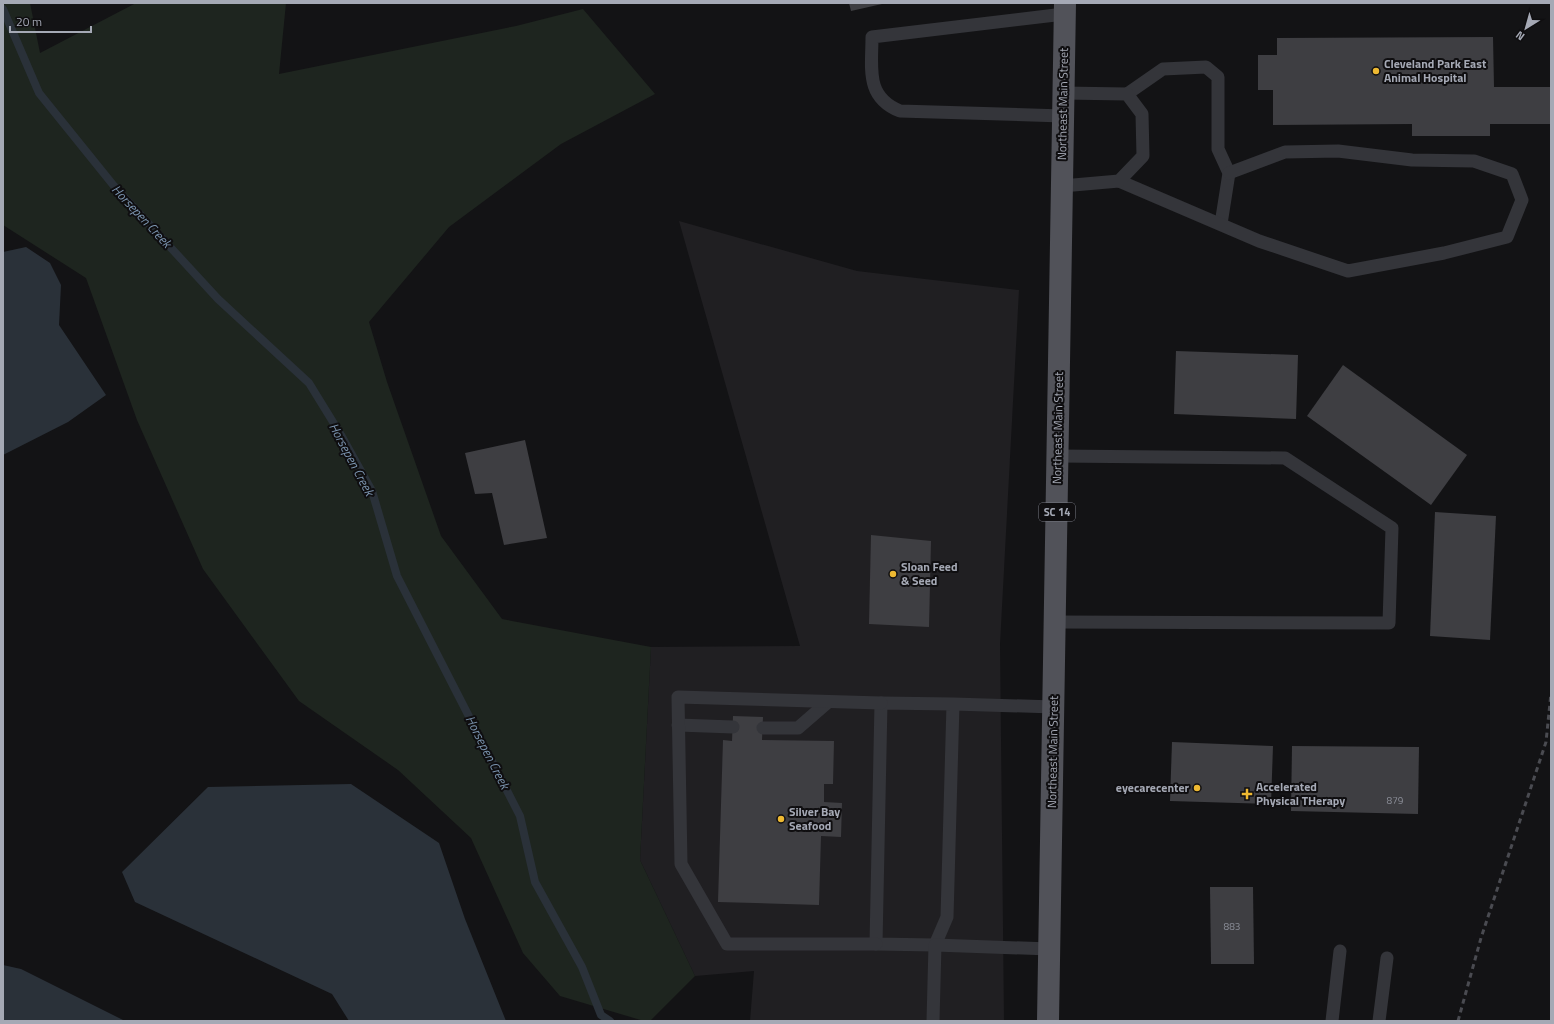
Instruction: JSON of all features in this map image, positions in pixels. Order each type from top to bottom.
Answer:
[{"type":"main road","name":"Northeast Main Street","points":[[1048,1021],[1064,8]]},
{"type":"lane","points":[[1063,116],[900,111],[886,106],[876,93],[872,77],[872,37],[1064,8]]},
{"type":"lane","points":[[1063,93],[1127,94],[1163,68],[1206,67],[1218,77],[1218,148],[1230,173],[1221,224]]},
{"type":"lane","points":[[1120,181],[1142,156],[1142,114],[1127,94]]},
{"type":"lane","points":[[1062,186],[1120,181],[1259,241],[1348,271],[1444,253],[1507,237],[1522,200],[1512,174],[1474,161],[1412,160],[1338,151],[1285,152],[1230,173]]},
{"type":"lane","points":[[1055,622],[1389,622],[1392,528],[1285,458],[1058,456]]},
{"type":"lane","points":[[1050,949],[876,944],[727,944],[680,864],[678,698],[1054,707]]},
{"type":"lane","points":[[763,728],[798,728],[828,702]]},
{"type":"lane","points":[[876,944],[881,702]]},
{"type":"lane","points":[[933,1021],[935,945],[947,917],[953,704]]},
{"type":"lane","points":[[678,725],[733,727]]},
{"type":"lane","points":[[1332,1021],[1340,951]]},
{"type":"lane","points":[[1379,1021],[1387,958]]},
{"type":"shaded area","points":[[3,3],[30,3],[40,53],[136,3],[286,3],[279,74],[516,26],[583,9],[655,94],[561,144],[449,227],[369,322],[387,382],[441,536],[502,619],[651,647],[640,860],[695,976],[650,1021],[644,1021],[560,996],[523,953],[471,838],[398,770],[299,701],[203,569],[137,420],[86,278],[3,225]]},
{"type":"shaded area","points":[[679,221],[857,271],[1019,290],[1000,644],[1004,1021],[750,1021],[754,971],[695,976],[640,860],[651,647],[800,646]]},
{"type":"shaded area","points":[[26,247],[50,263],[61,285],[59,325],[106,395],[68,422],[3,455],[3,252]]},
{"type":"shaded area","points":[[351,784],[439,843],[465,919],[506,1021],[349,1021],[332,994],[135,902],[122,872],[208,787]]},
{"type":"shaded area","points":[[3,965],[21,969],[125,1021],[3,1021]]},
{"type":"building","points":[[849,3],[882,3],[882,4],[851,11]]},
{"type":"building","name":"Cleveland Park East Animal Hospital","points":[[1493,37],[1494,87],[1551,87],[1551,124],[1490,124],[1490,136],[1412,136],[1412,124],[1273,125],[1273,90],[1258,90],[1258,55],[1277,55],[1277,38]]},
{"type":"building","points":[[1176,351],[1298,355],[1296,419],[1174,414]]},
{"type":"building","points":[[1343,365],[1467,455],[1431,505],[1307,416]]},
{"type":"building","points":[[525,440],[547,538],[504,545],[492,493],[475,494],[465,453]]},
{"type":"building","points":[[1435,512],[1496,516],[1490,640],[1430,636]]},
{"type":"building","points":[[871,535],[931,541],[929,627],[869,624]]},
{"type":"building","name":"Silver Bay Seafood","points":[[733,716],[763,717],[762,740],[834,741],[833,784],[824,784],[824,802],[842,803],[841,837],[821,836],[819,905],[718,902],[723,740],[732,741]]},
{"type":"building","points":[[1172,742],[1273,746],[1271,804],[1170,801]]},
{"type":"building","points":[[1292,746],[1419,747],[1418,814],[1291,811]]},
{"type":"building","points":[[1210,887],[1253,887],[1254,964],[1211,964]]},
{"type":"waterway","name":"Horsepen Creek","points":[[3,9],[39,93],[114,186],[218,299],[309,383],[341,435],[372,491],[397,576],[520,816],[535,882],[582,967],[601,1015],[610,1021]]},
{"type":"railway","points":[[1458,1021],[1481,938],[1546,742],[1551,693]]},
{"type":"place","name":"Cleveland Park East Animal Hospital","points":[[1376,71]]},
{"type":"place","name":"Sloan Feed & Seed","points":[[893,574]]},
{"type":"place","name":"eyecarecenter","points":[[1197,788]]},
{"type":"place","name":"Accelerated Physical THerapy","points":[[1247,794]]},
{"type":"place","name":"Silver Bay Seafood","points":[[781,819]]}]
